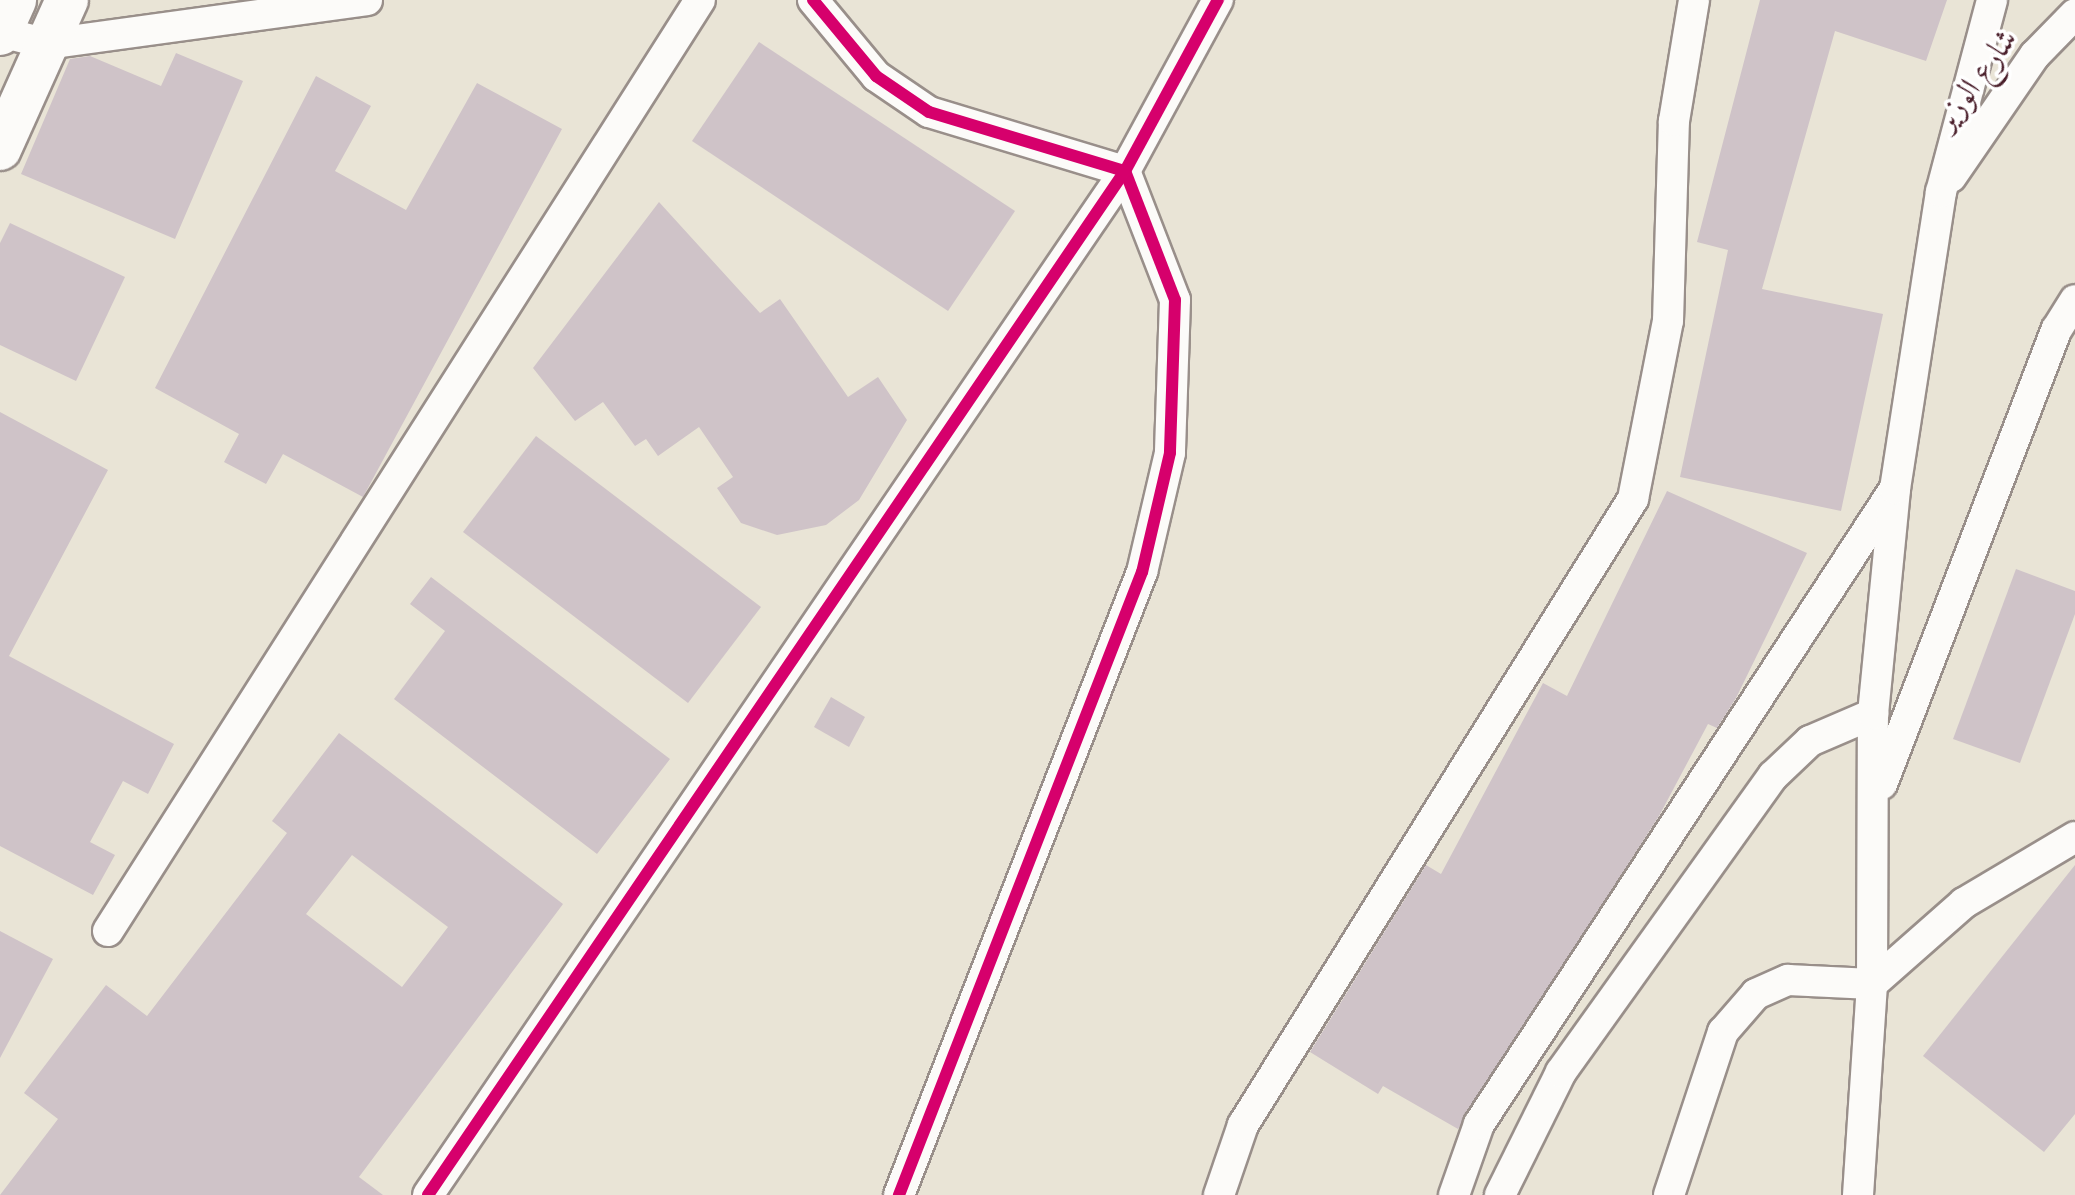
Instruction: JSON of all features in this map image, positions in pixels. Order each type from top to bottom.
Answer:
[{"type":"street","points":[[15,0],[0,33],[47,44],[367,0]]},
{"type":"street","points":[[0,149],[67,0]]},
{"type":"street","points":[[108,931],[700,0]]},
{"type":"street","points":[[813,0],[868,69],[929,112],[1125,171]]},
{"type":"street","points":[[428,1195],[1125,171],[1218,0]]},
{"type":"street","points":[[1219,1195],[1243,1125],[1633,499],[1668,321],[1674,121],[1694,0]]},
{"type":"street","points":[[1858,1195],[1872,984],[1877,796],[1873,714],[1895,489],[1941,192],[1992,0]]},
{"type":"street","name":"شارع الوزير","points":[[1941,192],[2035,55],[2075,14]]},
{"type":"street","points":[[899,1195],[1121,630],[1159,513],[1175,402],[1175,300],[1125,171]]},
{"type":"street","points":[[1877,796],[2075,300]]},
{"type":"street","points":[[1454,1195],[1479,1124],[1645,880],[1895,489]]},
{"type":"street","points":[[1500,1195],[1561,1072],[1773,776],[1810,741],[1873,714]]},
{"type":"street","points":[[1669,1195],[1723,1032],[1756,994],[1788,980],[1872,984],[1964,903],[2075,837]]},
{"type":"building","points":[[1760,0],[1947,0],[1926,61],[1835,31],[1762,289],[1883,314],[1841,511],[1680,477],[1728,250],[1697,242]]},
{"type":"building","points":[[759,42],[1015,211],[948,311],[692,141]]},
{"type":"building","points":[[176,53],[243,81],[175,239],[21,174],[70,59],[90,56],[161,86]]},
{"type":"building","points":[[316,76],[371,106],[335,171],[406,210],[477,83],[562,129],[363,497],[283,454],[266,484],[224,462],[239,434],[155,388]]},
{"type":"building","points":[[659,202],[760,313],[780,299],[848,397],[878,377],[907,420],[859,500],[826,525],[777,535],[741,523],[717,488],[733,477],[699,427],[658,456],[646,439],[635,446],[603,402],[575,421],[533,368]]},
{"type":"building","points":[[10,223],[125,277],[76,381],[0,345],[0,243]]},
{"type":"building","points":[[0,412],[108,470],[9,656],[174,744],[148,794],[123,781],[90,842],[115,855],[93,895],[0,846]]},
{"type":"building","points":[[536,436],[761,607],[688,703],[463,532]]},
{"type":"building","points":[[1667,491],[1807,553],[1736,698],[1717,728],[1708,724],[1659,816],[1458,1129],[1383,1086],[1378,1094],[1310,1052],[1426,865],[1441,874],[1543,683],[1567,696]]},
{"type":"building","points":[[2016,569],[2075,591],[2075,614],[2020,763],[1953,739]]},
{"type":"building","points":[[431,577],[670,759],[597,854],[394,699],[445,631],[410,604]]},
{"type":"building","points":[[831,697],[865,717],[849,747],[814,727]]},
{"type":"building","points":[[339,733],[563,904],[359,1177],[383,1195],[0,1195],[58,1119],[24,1093],[106,985],[147,1016],[287,833],[272,821]],"holes":[[[352,855],[448,927],[402,987],[306,914]]]},
{"type":"building","points":[[2075,865],[2075,1114],[2044,1152],[1923,1056]]},
{"type":"building","points":[[0,931],[53,959],[0,1058]]},
{"type":"cycle path","points":[[813,0],[876,76],[929,112],[1125,171],[1175,300],[1170,453],[1142,572],[899,1195]]},
{"type":"cycle path","points":[[428,1195],[1125,171],[1218,0]]}]
